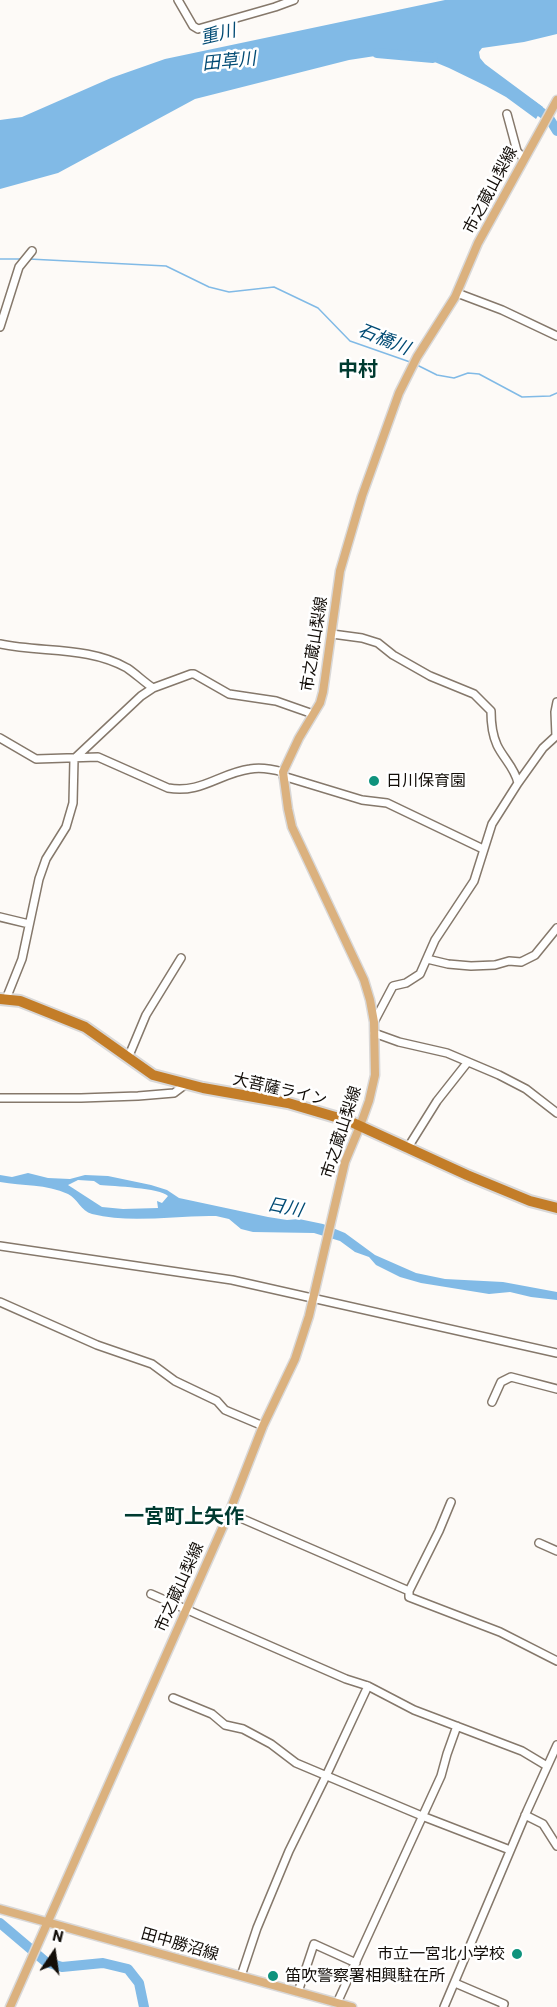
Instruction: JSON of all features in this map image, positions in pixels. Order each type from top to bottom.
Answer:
[{"type":"highway","name":"大菩薩ライン","points":[[3,999],[20,1001],[80,1024],[153,1075],[186,1084],[288,1103],[360,1126],[407,1149],[530,1201],[557,1208]]},
{"type":"main road","name":"市之蔵山梨線","points":[[10,2007],[229,1513],[263,1426],[295,1359],[309,1316],[345,1162],[369,1101],[375,1075],[374,1022],[364,980],[294,835],[283,774],[323,692],[340,571],[350,535],[404,383],[457,293],[478,243],[557,100]]},
{"type":"main road","name":"田中勝沼線","points":[[0,1909],[352,2007]]},
{"type":"street","points":[[178,0],[192,26],[198,28],[294,0]]},
{"type":"street","points":[[507,114],[517,151],[524,159]]},
{"type":"street","points":[[0,327],[19,267],[32,251]]},
{"type":"street","points":[[457,293],[502,310],[557,336]]},
{"type":"street","points":[[332,634],[362,638],[378,643],[393,655],[430,676],[474,694],[491,711],[492,728],[497,745],[509,762],[518,783]]},
{"type":"street","points":[[0,644],[88,654],[126,668],[153,688]]},
{"type":"street","points":[[3,999],[22,959],[39,879],[46,859],[66,827],[73,803],[75,759],[141,696],[153,688],[194,674],[229,694],[276,701],[314,714]]},
{"type":"street","points":[[374,1022],[393,986],[420,974],[435,940],[474,881],[479,872],[483,849],[492,824],[543,748],[556,736],[557,702]]},
{"type":"street","points":[[0,738],[36,759],[98,757],[168,788],[181,790],[199,788],[230,774],[251,769],[269,769],[362,800],[387,803],[483,849]]},
{"type":"street","points":[[0,917],[29,924]]},
{"type":"street","points":[[427,959],[471,966],[495,965],[510,961],[521,962],[535,955],[557,928]]},
{"type":"street","points":[[128,1058],[146,1015],[181,958]]},
{"type":"street","points":[[374,1033],[399,1042],[447,1053],[512,1081],[557,1113]]},
{"type":"street","points":[[407,1149],[437,1101],[467,1063]]},
{"type":"street","points":[[0,1098],[138,1096],[174,1093],[186,1084]]},
{"type":"street","points":[[0,1246],[232,1280],[557,1353]]},
{"type":"street","points":[[0,1302],[97,1345],[152,1364],[175,1381],[217,1401],[225,1410],[263,1426]]},
{"type":"street","points":[[492,1402],[501,1382],[511,1377],[556,1388],[557,1379]]},
{"type":"street","points":[[451,1502],[409,1591],[409,1597],[500,1632],[557,1662]]},
{"type":"street","points":[[229,1513],[409,1591]]},
{"type":"street","points":[[539,1543],[557,1551]]},
{"type":"street","points":[[151,1594],[346,1679],[368,1686],[414,1710],[522,1751],[548,1766]]},
{"type":"street","points":[[241,1976],[257,1928],[289,1851],[368,1686]]},
{"type":"street","points":[[173,1698],[212,1714],[225,1725],[243,1729],[271,1744],[296,1763],[510,1850]]},
{"type":"street","points":[[337,2003],[441,1776],[458,1726]]},
{"type":"street","points":[[444,2007],[525,1815],[557,1746]]},
{"type":"street","points":[[525,1815],[543,1824],[557,1846]]},
{"type":"street","points":[[298,1992],[314,1944],[356,1964]]},
{"type":"street","points":[[454,1983],[504,2004],[503,2007]]},
{"type":"water","points":[[445,0],[557,0],[557,34],[524,42],[482,48],[479,52],[485,64],[543,107],[536,119],[506,97],[486,86],[408,51],[349,60],[195,99],[58,173],[0,189],[0,120],[22,117],[111,78],[165,59]]},
{"type":"water","points":[[28,1173],[48,1178],[70,1179],[85,1175],[108,1176],[151,1185],[167,1190],[179,1198],[268,1217],[299,1219],[323,1224],[345,1233],[375,1255],[416,1273],[445,1279],[503,1282],[557,1292],[557,1300],[510,1292],[489,1294],[421,1283],[400,1277],[376,1265],[369,1257],[355,1252],[340,1241],[314,1233],[253,1232],[241,1229],[229,1219],[216,1216],[138,1219],[92,1214],[71,1196],[60,1191],[0,1182],[0,1175],[12,1177]],"holes":[[[78,1180],[94,1181],[100,1185],[146,1189],[168,1196],[162,1203],[157,1201],[158,1208],[102,1207],[68,1185]]]},
{"type":"waterway","name":"田草川","points":[[377,53],[433,58]]},
{"type":"waterway","name":"田草川","points":[[530,104],[549,118],[557,131]]},
{"type":"waterway","name":"石橋川","points":[[0,259],[22,259]]},
{"type":"waterway","name":"石橋川","points":[[29,259],[166,266],[209,287],[229,292],[274,287],[318,308],[350,341],[410,362]]},
{"type":"waterway","name":"石橋川","points":[[417,365],[437,375],[454,378],[468,373],[479,374],[522,397],[550,396],[557,393]]},
{"type":"waterway","name":"田草川","points":[[0,1923],[46,1962],[62,1967],[103,1963],[128,1969],[139,1983],[144,2007]]},
{"type":"place","name":"日川保育園","points":[[374,781]]},
{"type":"place","name":"市立一宮北小学校","points":[[517,1954]]},
{"type":"place","name":"笛吹警察署相興駐在所","points":[[273,1976]]},
{"type":"district","name":"中村","points":[[358,369]]},
{"type":"district","name":"一宮町上矢作","points":[[184,1516]]},
{"type":"water label","name":"重川","points":[[218,34]]},
{"type":"water label","name":"日川","points":[[285,1207]]}]
